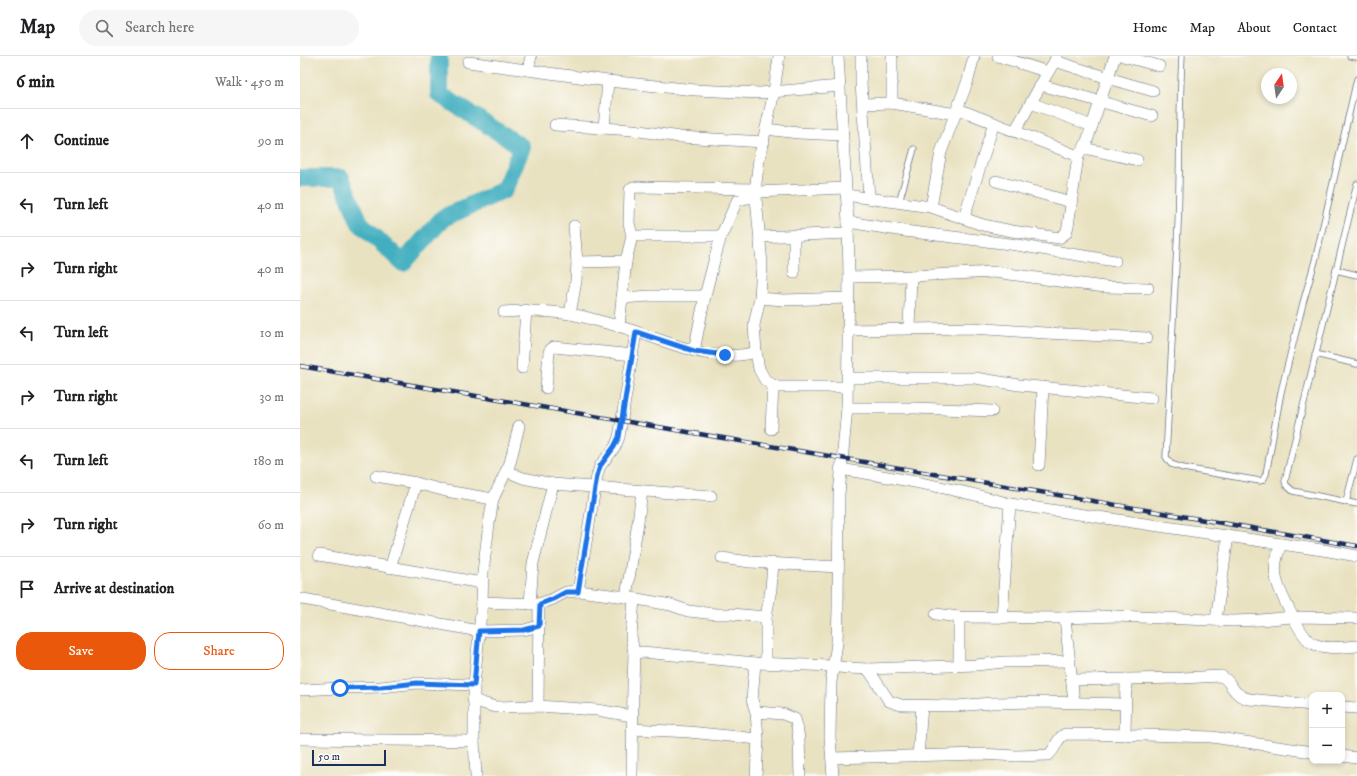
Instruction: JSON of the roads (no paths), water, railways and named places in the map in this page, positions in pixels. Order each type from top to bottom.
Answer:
[{"type":"street","points":[[528,70],[531,56]]},
{"type":"street","points":[[779,56],[774,92],[759,159],[756,193],[762,264],[760,298],[754,325],[759,369],[765,380],[773,386],[790,388],[848,382],[950,377],[974,378],[1043,387],[1152,398]]},
{"type":"street","points":[[833,776],[830,737],[831,682],[832,666],[837,643],[840,469],[847,408],[848,382],[848,222],[838,56]]},
{"type":"street","points":[[860,56],[869,198]]},
{"type":"street","points":[[892,56],[892,104]]},
{"type":"street","points":[[931,207],[941,152],[968,80],[974,56]]},
{"type":"street","points":[[998,56],[1048,72]]},
{"type":"street","points":[[619,326],[626,261],[632,236],[630,223],[630,190],[633,187],[720,187],[756,193],[845,192],[869,198],[931,207],[964,217],[983,225],[1059,238],[1066,233],[1081,152],[1092,126],[1115,56]]},
{"type":"street","points":[[1123,56],[1159,66]]},
{"type":"street","points":[[1015,131],[1055,59],[1108,78],[1153,91]]},
{"type":"street","points":[[468,62],[608,81],[695,90],[760,93],[840,86]]},
{"type":"street","points":[[604,128],[608,81]]},
{"type":"street","points":[[1041,84],[1152,116]]},
{"type":"street","points":[[1031,103],[1092,126]]},
{"type":"street","points":[[864,104],[892,104],[957,112],[1081,152],[1136,160]]},
{"type":"street","points":[[964,217],[994,123]]},
{"type":"street","points":[[555,125],[633,130],[680,137],[764,142]]},
{"type":"street","points":[[766,129],[798,133],[842,135]]},
{"type":"street","points":[[996,180],[1071,202]]},
{"type":"street","points":[[694,351],[705,296],[721,236],[737,201],[756,193]]},
{"type":"street","points":[[848,222],[911,232],[1010,244],[1115,261]]},
{"type":"street","points":[[570,314],[576,281],[577,262],[574,226]]},
{"type":"street","points":[[760,237],[848,233]]},
{"type":"street","points":[[632,236],[721,236]]},
{"type":"street","points":[[794,236],[794,273]]},
{"type":"street","points":[[577,262],[626,261]]},
{"type":"street","points":[[848,277],[995,272],[1079,284],[1126,288],[1148,288]]},
{"type":"street","points":[[909,328],[911,276]]},
{"type":"street","points":[[622,298],[650,296],[705,296]]},
{"type":"street","points":[[760,298],[783,300],[848,298]]},
{"type":"street","points":[[504,312],[526,310],[570,314],[619,326],[694,351],[737,356],[743,356],[756,352]]},
{"type":"street","points":[[522,368],[526,310]]},
{"type":"street","points":[[848,330],[972,328],[1147,338]]},
{"type":"street","points":[[578,592],[600,466],[614,447],[619,437],[636,332]]},
{"type":"street","points":[[546,388],[549,352],[554,347],[633,355]]},
{"type":"street","points":[[770,429],[773,386]]},
{"type":"street","points":[[1039,465],[1043,387]]},
{"type":"street","points":[[847,408],[915,408],[992,411]]},
{"type":"street","points":[[476,776],[473,700],[482,602],[482,583],[489,524],[493,498],[510,463],[519,426]]},
{"type":"street","points":[[840,469],[972,493],[1010,504],[1357,556]]},
{"type":"street","points":[[506,471],[522,478],[553,484],[711,496]]},
{"type":"street","points":[[376,476],[416,483],[446,491],[493,498]]},
{"type":"street","points":[[390,568],[416,483]]},
{"type":"street","points":[[538,706],[539,626],[535,604],[533,563],[553,484]]},
{"type":"street","points":[[632,776],[634,653],[631,636],[630,598],[642,491]]},
{"type":"street","points":[[1002,617],[1010,504]]},
{"type":"street","points":[[1216,620],[1228,536]]},
{"type":"street","points":[[1281,544],[1276,558],[1276,578],[1292,617],[1303,636],[1313,644],[1328,647],[1357,646]]},
{"type":"street","points":[[319,555],[482,583]]},
{"type":"street","points":[[722,558],[838,567]]},
{"type":"street","points":[[756,776],[758,739],[756,712],[752,700],[760,663],[771,589],[773,563]]},
{"type":"street","points":[[482,602],[535,604],[553,599],[566,592],[578,592],[630,598],[671,605],[688,611],[766,617]]},
{"type":"street","points":[[303,599],[479,631],[524,630],[539,626]]},
{"type":"street","points":[[936,614],[959,617],[1065,618],[1116,616],[1234,621],[1292,617],[1357,618]]},
{"type":"street","points":[[959,617],[959,665]]},
{"type":"street","points":[[1065,618],[1073,680],[1074,702]]},
{"type":"street","points":[[634,653],[658,653],[760,663],[868,669],[1004,662],[1070,661]]},
{"type":"street","points":[[868,669],[889,701],[901,705],[957,706],[991,703],[1043,702],[1125,704]]},
{"type":"street","points":[[1073,680],[1221,676],[1226,679],[1241,697],[1309,705]]},
{"type":"street","points":[[1125,735],[1126,679]]},
{"type":"street","points":[[301,690],[381,687],[417,683],[474,685]]},
{"type":"street","points":[[473,700],[501,707],[538,706],[597,710],[632,716]]},
{"type":"street","points":[[918,756],[922,706]]},
{"type":"street","points":[[1345,707],[1357,708]]},
{"type":"street","points":[[756,712],[783,714],[795,719],[799,747],[800,776]]},
{"type":"street","points":[[632,729],[689,732],[758,739]]},
{"type":"street","points":[[832,758],[981,754],[1016,756],[1048,755],[1052,752],[1062,735],[1065,734],[1212,738],[1309,752]]},
{"type":"street","points":[[300,739],[474,742]]},
{"type":"street","points":[[1345,756],[1357,758]]},
{"type":"lane","points":[[1182,56],[1179,102],[1180,156],[1178,227],[1166,457],[1171,464],[1183,468],[1260,481],[1263,480],[1266,474],[1281,392],[1315,260],[1357,79]]},
{"type":"lane","points":[[1350,56],[1357,57]]},
{"type":"lane","points":[[899,202],[914,149]]},
{"type":"lane","points":[[1357,184],[1285,481],[1286,485],[1293,491],[1357,504]]},
{"type":"lane","points":[[1336,270],[1357,275]]},
{"type":"lane","points":[[1315,354],[1357,364]]},
{"type":"lane","points":[[1346,502],[1357,460]]},
{"type":"waterway","points":[[300,178],[341,178],[360,223],[403,263],[443,218],[504,190],[522,147],[439,94],[439,56]]},
{"type":"railway","points":[[300,366],[1357,546]]}]
